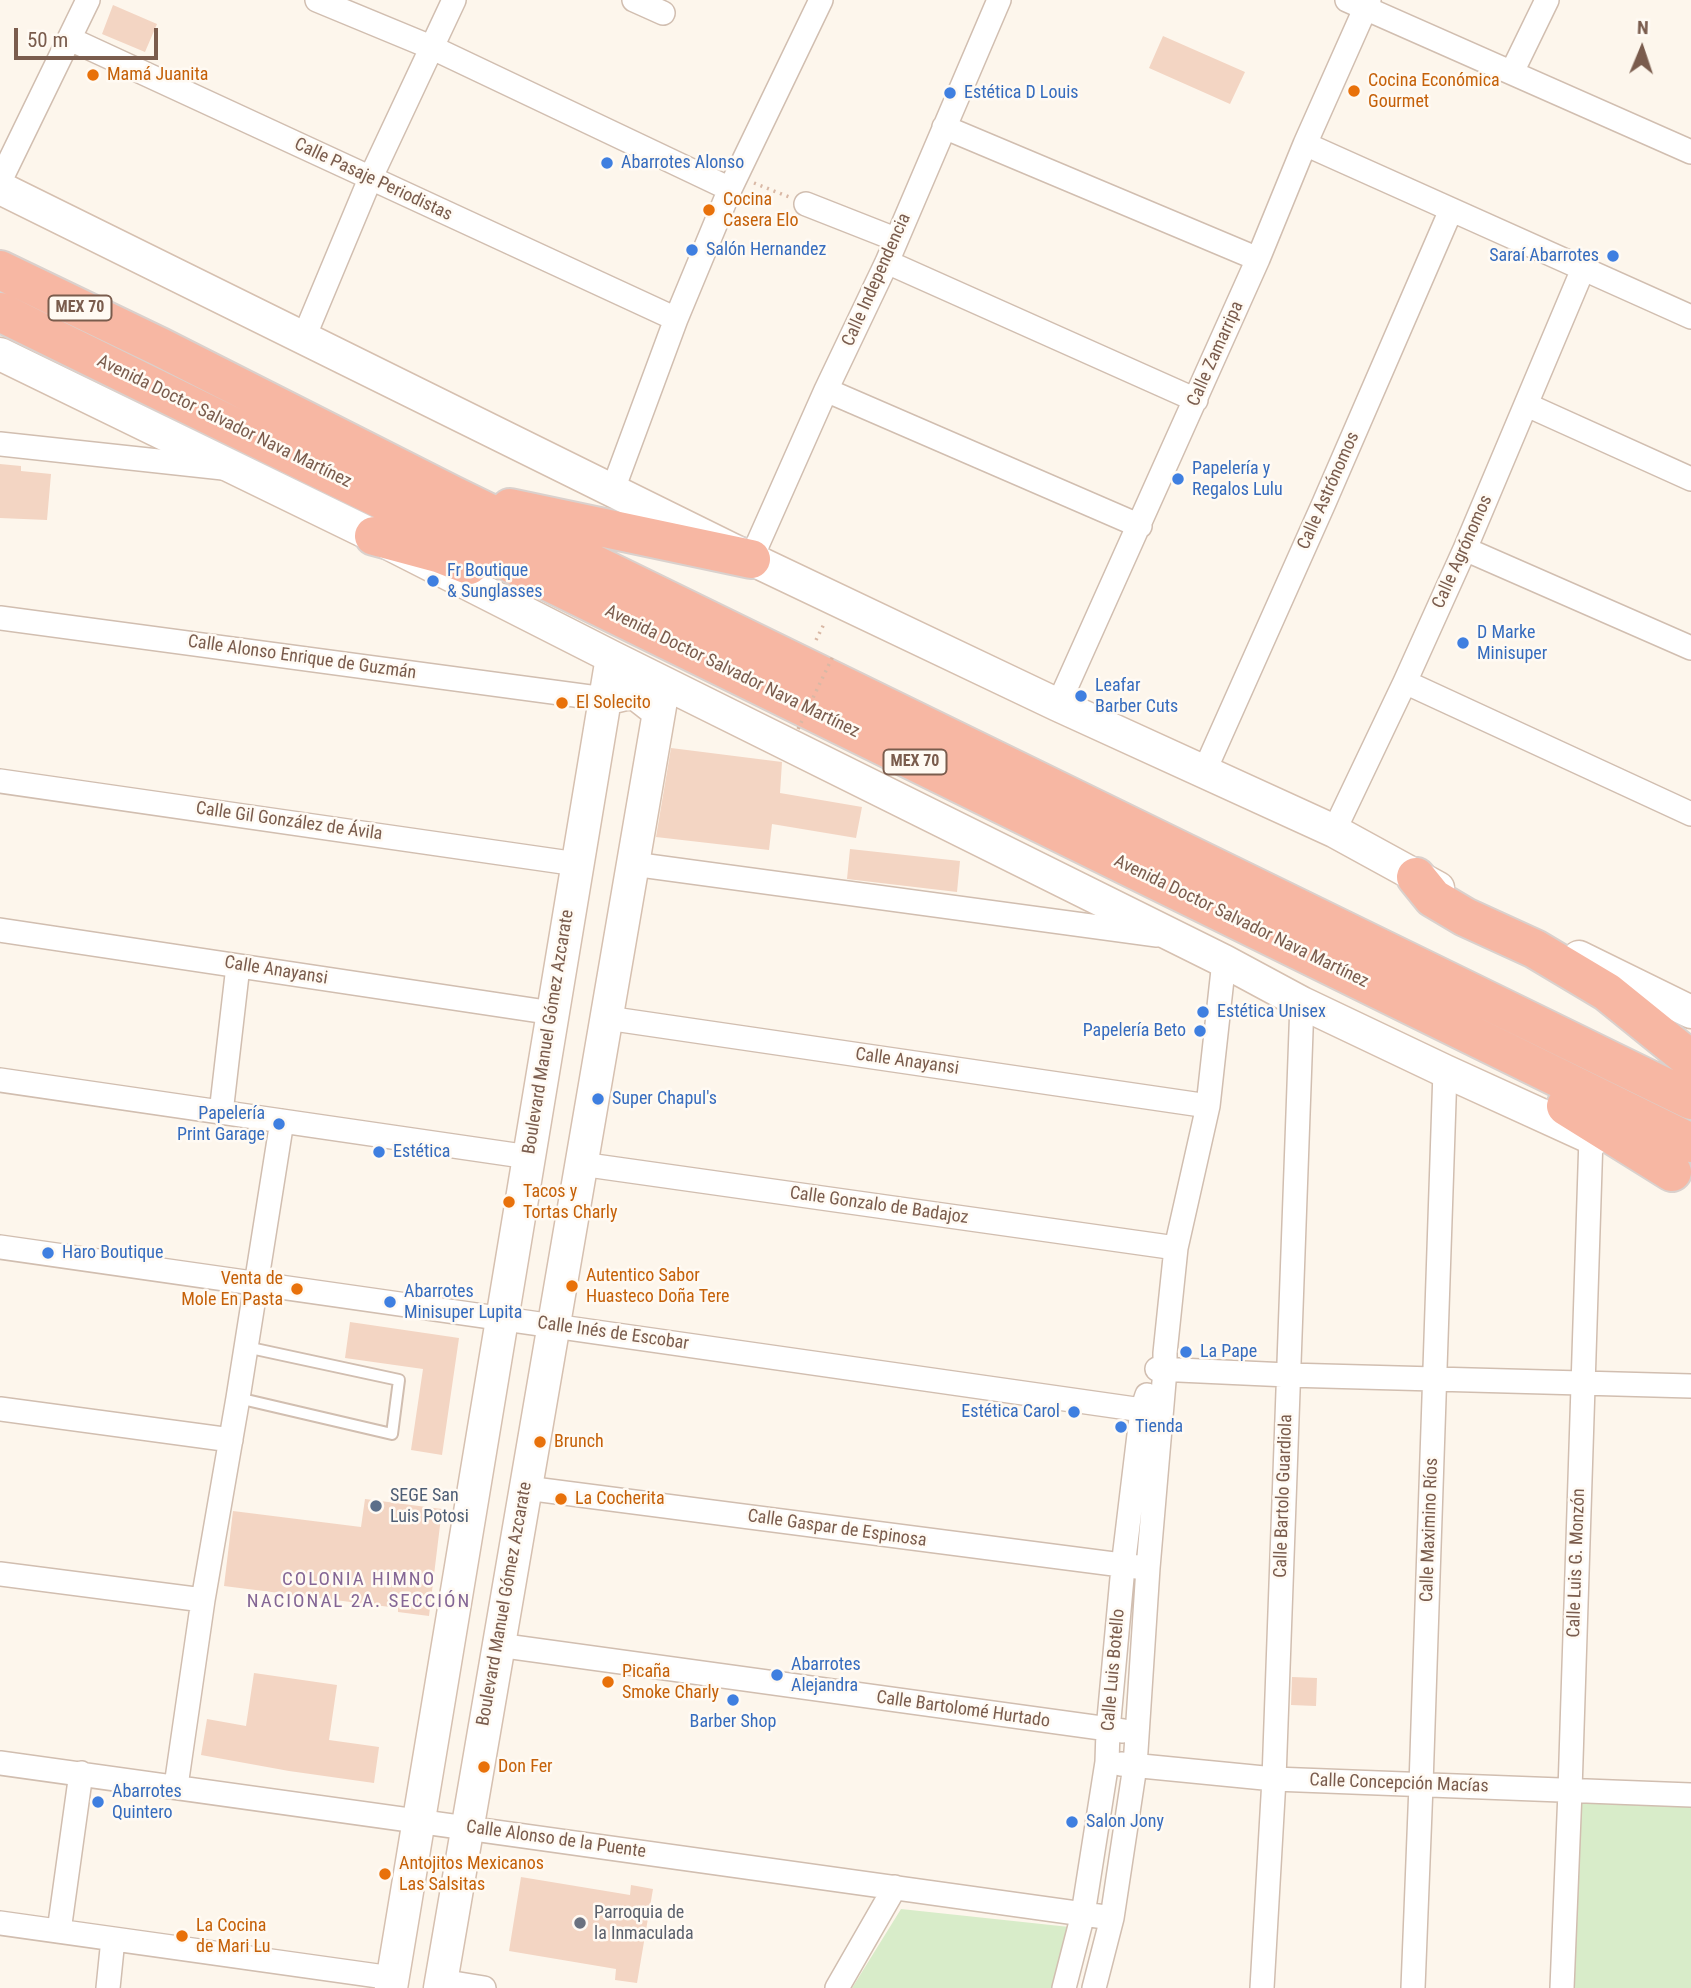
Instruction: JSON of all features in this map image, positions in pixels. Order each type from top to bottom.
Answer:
[{"type":"highway","name":"Avenida Doctor Salvador Nava Martínez","points":[[0,270],[160,347],[452,495],[1691,1100]]},
{"type":"highway","name":"Avenida Doctor Salvador Nava Martínez","points":[[0,312],[1472,1036],[1510,1069],[1685,1165]]},
{"type":"highway","points":[[452,495],[751,559]]},
{"type":"highway","points":[[374,536],[441,554],[703,658]]},
{"type":"highway","points":[[1416,877],[1433,898],[1465,917],[1535,949],[1607,992],[1691,1060]]},
{"type":"main road","points":[[0,188],[751,559],[1058,705],[1334,831],[1416,877],[1691,1012]]},
{"type":"main road","points":[[0,354],[374,536],[612,657],[662,697],[1176,937],[1302,1003],[1445,1071],[1591,1137],[1685,1165]]},
{"type":"main road","name":"Boulevard Manuel Gómez Azcarate","points":[[392,1983],[612,657]]},
{"type":"main road","points":[[604,699],[626,694],[662,697]]},
{"type":"main road","name":"Boulevard Manuel Gómez Azcarate","points":[[440,1985],[662,697]]},
{"type":"street","points":[[0,181],[88,0]]},
{"type":"street","points":[[317,0],[433,48],[733,182]]},
{"type":"street","points":[[304,337],[370,179],[454,0]]},
{"type":"street","points":[[634,0],[663,13]]},
{"type":"street","points":[[612,492],[676,319],[733,182],[821,0]]},
{"type":"street","name":"Calle Independencia","points":[[751,559],[826,390],[887,262],[999,0]]},
{"type":"street","points":[[1512,72],[1547,0]]},
{"type":"street","points":[[1360,3],[1691,152]]},
{"type":"street","name":"Calle Zamarripa","points":[[1058,705],[1258,259],[1360,3]]},
{"type":"street","name":"Calle Pasaje Periodistas","points":[[70,38],[676,319]]},
{"type":"street","points":[[944,127],[1258,259]]},
{"type":"street","points":[[1305,144],[1691,317]]},
{"type":"street","points":[[806,204],[895,239]]},
{"type":"street","name":"Calle Astrónomos","points":[[1204,772],[1451,209]]},
{"type":"street","points":[[887,262],[1196,400]]},
{"type":"street","name":"Calle Agrónomos","points":[[1334,831],[1465,549],[1583,270]]},
{"type":"street","points":[[826,390],[1140,526]]},
{"type":"street","points":[[1527,405],[1691,479]]},
{"type":"street","points":[[0,444],[236,470]]},
{"type":"street","points":[[1465,549],[1691,648]]},
{"type":"street","name":"Calle Alonso Enrique de Guzmán","points":[[0,618],[604,699]]},
{"type":"street","points":[[1405,682],[1691,814]]},
{"type":"street","name":"Calle Gil González de Ávila","points":[[0,781],[577,864]]},
{"type":"street","points":[[633,864],[1176,937]]},
{"type":"street","name":"Calle Anayansi","points":[[0,930],[553,1013]]},
{"type":"street","name":"Calle Luis Botello","points":[[1094,1988],[1112,1917],[1135,1766],[1162,1364],[1176,1248],[1208,1105],[1224,961]]},
{"type":"street","points":[[221,1112],[238,966]]},
{"type":"street","name":"Calle Bartolo Guardiola","points":[[1262,1988],[1274,1779],[1302,1003]]},
{"type":"street","name":"Calle Anayansi","points":[[607,1018],[1208,1105]]},
{"type":"street","name":"Calle Maximino Ríos","points":[[1413,1988],[1445,1071]]},
{"type":"street","points":[[0,1080],[529,1157]]},
{"type":"street","points":[[176,1786],[203,1600],[239,1398],[282,1121]]},
{"type":"street","name":"Calle Luis G. Monzón","points":[[1562,1988],[1591,1137]]},
{"type":"street","name":"Calle Gonzalo de Badajoz","points":[[582,1164],[1176,1248]]},
{"type":"street","name":"Calle Inés de Escobar","points":[[0,1247],[1142,1409]]},
{"type":"street","points":[[1162,1364],[1288,1375],[1691,1386]]},
{"type":"street","name":"Calle Luis Botello","points":[[1064,1988],[1083,1914],[1107,1762],[1123,1567],[1142,1409],[1162,1364]]},
{"type":"street","points":[[0,1409],[230,1440]]},
{"type":"street","name":"Calle Gaspar de Espinosa","points":[[526,1488],[1123,1567],[1148,1568]]},
{"type":"street","points":[[0,1574],[203,1600]]},
{"type":"street","name":"Calle Bartolomé Hurtado","points":[[498,1645],[1137,1733]]},
{"type":"street","name":"Calle Alonso de la Puente","points":[[0,1762],[1112,1917]]},
{"type":"street","name":"Calle Concepción Macías","points":[[1107,1762],[1274,1779],[1691,1795]]},
{"type":"street","points":[[59,1931],[81,1773]]},
{"type":"street","points":[[837,1988],[895,1887]]},
{"type":"street","points":[[0,1923],[392,1983]]},
{"type":"street","points":[[108,1988],[113,1939]]},
{"type":"street","points":[[440,1985],[484,1988]]},
{"type":"lane","points":[[239,1398],[392,1434],[399,1380],[246,1347]]},
{"type":"path","points":[[733,182],[806,204]]},
{"type":"path","points":[[798,729],[834,654]]},
{"type":"green space","points":[[1571,1792],[1691,1796],[1691,1988],[1565,1988]]},
{"type":"green space","points":[[901,1909],[1079,1928],[1068,1988],[852,1988]]},
{"type":"building","points":[[113,5],[157,24],[145,52],[102,34]]},
{"type":"building","points":[[1163,36],[1245,72],[1230,104],[1149,68]]},
{"type":"building","points":[[0,464],[21,466],[21,471],[51,474],[47,520],[0,518]]},
{"type":"building","points":[[671,748],[782,762],[780,793],[862,807],[856,838],[772,824],[769,850],[656,837]]},
{"type":"building","points":[[850,849],[960,861],[957,892],[847,879]]},
{"type":"building","points":[[350,1322],[459,1338],[442,1455],[411,1450],[423,1369],[345,1358]]},
{"type":"building","points":[[365,1499],[442,1509],[429,1616],[398,1612],[398,1608],[224,1586],[233,1511],[361,1527]]},
{"type":"building","points":[[254,1673],[337,1685],[329,1740],[379,1747],[374,1783],[201,1755],[207,1719],[246,1726]]},
{"type":"building","points":[[1292,1677],[1317,1678],[1316,1706],[1291,1705]]},
{"type":"building","name":"Parroquia de la Inmaculada","points":[[521,1877],[630,1895],[631,1885],[653,1889],[637,1983],[615,1980],[616,1969],[509,1951]]},
{"type":"place","name":"Mamá Juanita","points":[[93,75]]},
{"type":"place","name":"Cocina Económica Gourmet","points":[[1354,91]]},
{"type":"place","name":"Estética D Louis","points":[[950,93]]},
{"type":"place","name":"Abarrotes Alonso","points":[[607,163]]},
{"type":"place","name":"Cocina Casera Elo","points":[[709,210]]},
{"type":"place","name":"Salón Hernandez","points":[[692,250]]},
{"type":"place","name":"Saraí Abarrotes","points":[[1613,256]]},
{"type":"place","name":"Papelería y Regalos Lulu","points":[[1178,479]]},
{"type":"place","name":"Fr Boutique & Sunglasses","points":[[433,581]]},
{"type":"place","name":"D Marke Minisuper","points":[[1463,643]]},
{"type":"place","name":"Leafar Barber Cuts","points":[[1081,696]]},
{"type":"place","name":"El Solecito","points":[[562,703]]},
{"type":"place","name":"Estética Unisex","points":[[1203,1012]]},
{"type":"place","name":"Papelería Beto","points":[[1200,1031]]},
{"type":"place","name":"Super Chapul's","points":[[598,1099]]},
{"type":"place","name":"Papelería Print Garage","points":[[279,1124]]},
{"type":"place","name":"Estética","points":[[379,1152]]},
{"type":"place","name":"Tacos y Tortas Charly","points":[[509,1202]]},
{"type":"place","name":"Haro Boutique","points":[[48,1253]]},
{"type":"place","name":"Autentico Sabor Huasteco Doña Tere","points":[[572,1286]]},
{"type":"place","name":"Venta de Mole En Pasta","points":[[297,1289]]},
{"type":"place","name":"Abarrotes Minisuper Lupita","points":[[390,1302]]},
{"type":"place","name":"La Pape","points":[[1186,1352]]},
{"type":"place","name":"Estética Carol","points":[[1074,1412]]},
{"type":"place","name":"Tienda","points":[[1121,1427]]},
{"type":"place","name":"Brunch","points":[[540,1442]]},
{"type":"place","name":"La Cocherita","points":[[561,1499]]},
{"type":"place","name":"SEGE San Luis Potosi","points":[[376,1506]]},
{"type":"place","name":"Abarrotes Alejandra","points":[[777,1675]]},
{"type":"place","name":"Picaña Smoke Charly","points":[[608,1682]]},
{"type":"place","name":"Barber Shop","points":[[733,1700]]},
{"type":"place","name":"Don Fer","points":[[484,1767]]},
{"type":"place","name":"Abarrotes Quintero","points":[[98,1802]]},
{"type":"place","name":"Salon Jony","points":[[1072,1822]]},
{"type":"place","name":"Antojitos Mexicanos Las Salsitas","points":[[385,1874]]},
{"type":"place","name":"Parroquia de la Inmaculada","points":[[580,1923]]},
{"type":"place","name":"La Cocina de Mari Lu","points":[[182,1936]]},
{"type":"district","name":"COLONIA HIMNO NACIONAL 2A. SECCIÓN","points":[[359,1591]]}]
